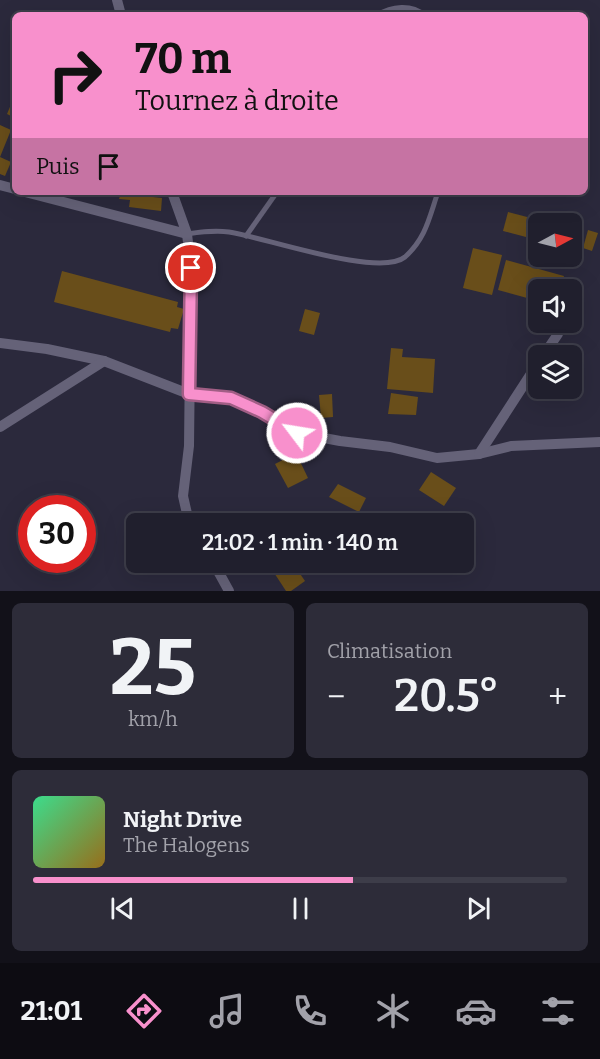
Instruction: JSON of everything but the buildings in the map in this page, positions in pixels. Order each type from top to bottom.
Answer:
[{"type":"street","points":[[37,195],[187,234]]},
{"type":"street","points":[[173,195],[187,234],[191,268],[189,446],[183,496],[187,513]]},
{"type":"street","points":[[550,345],[558,334]]},
{"type":"street","points":[[0,343],[47,349],[104,361],[189,394],[231,398],[262,412],[297,433],[390,447],[436,458],[479,454],[511,446],[600,442]]},
{"type":"street","points":[[0,427],[104,361]]},
{"type":"street","points":[[479,454],[528,378]]},
{"type":"street","points":[[219,573],[229,591]]},
{"type":"lane","points":[[384,12],[397,6],[421,12]]},
{"type":"lane","points":[[246,236],[275,195]]},
{"type":"lane","points":[[187,234],[211,231],[246,236],[373,264],[403,259],[423,237],[437,195]]},
{"type":"route","points":[[191,268],[189,394],[231,398],[262,412],[297,433]]}]
